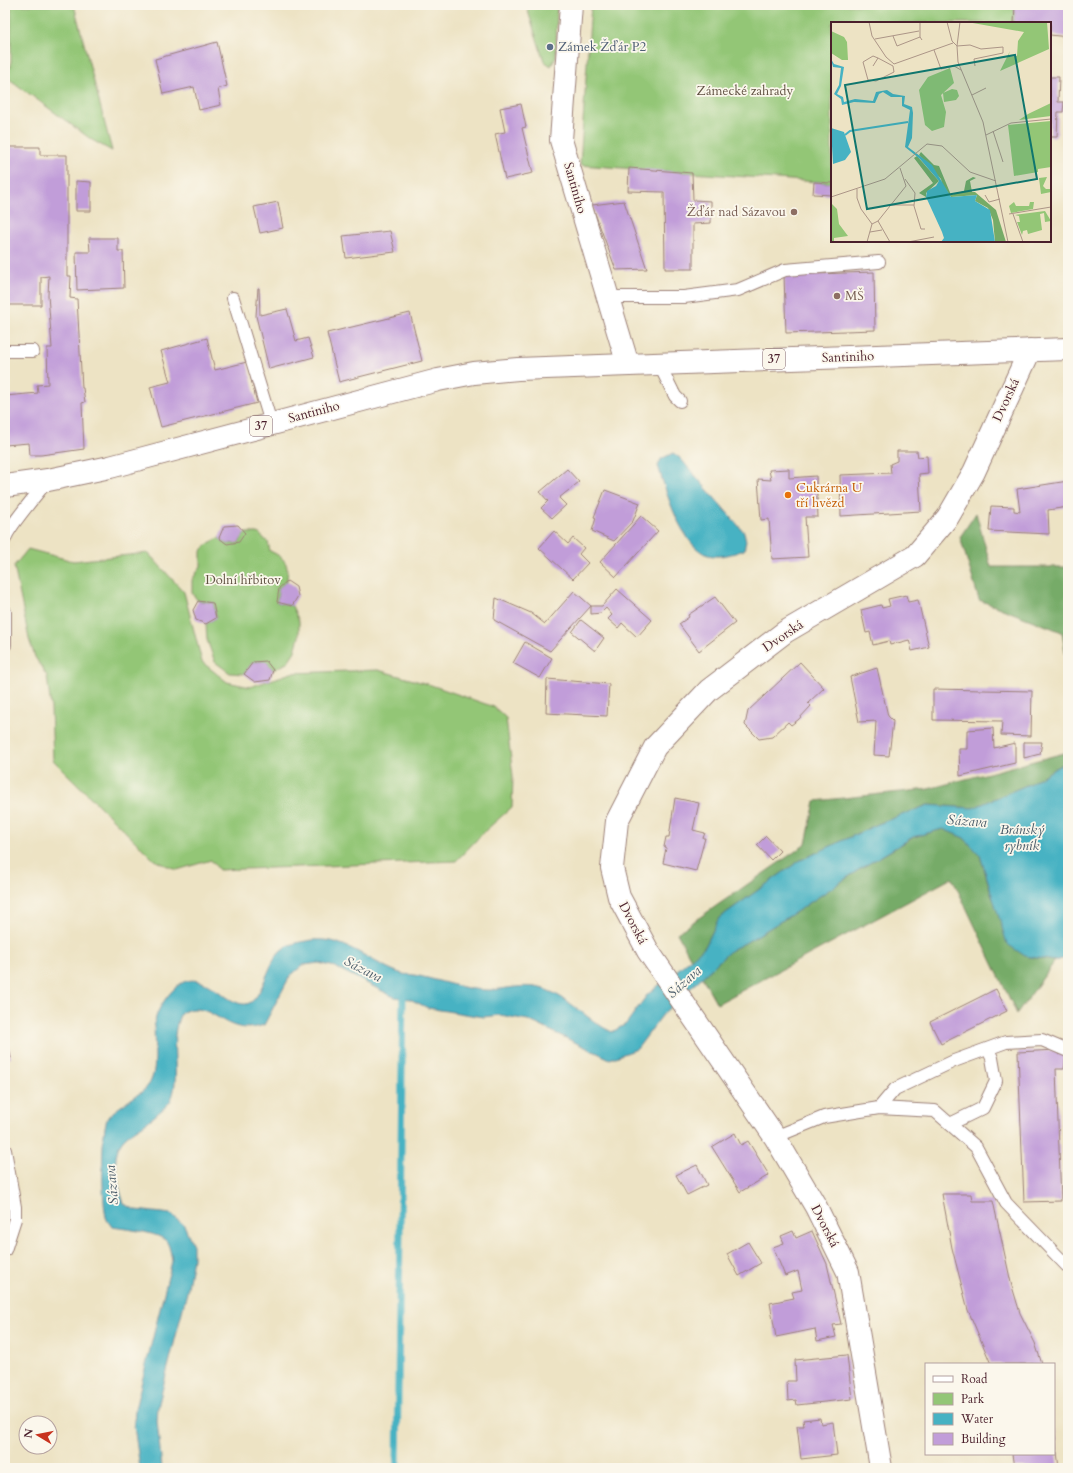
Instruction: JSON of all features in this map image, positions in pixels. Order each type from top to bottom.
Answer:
[{"type":"street","name":"Santiniho","points":[[571,5],[561,140],[628,365]]},
{"type":"street","name":"Santiniho","points":[[5,486],[48,480],[110,467],[270,423],[438,380],[474,373],[518,369],[1068,349]]},
{"type":"street","name":"Dvorská","points":[[881,1468],[848,1272],[816,1207],[775,1137],[648,951],[619,898],[612,868],[617,821],[655,747],[709,690],[785,632],[915,556],[948,517],[974,472],[1030,350]]},
{"type":"lane","points":[[608,297],[684,297],[738,290],[786,270],[879,262]]},
{"type":"lane","points":[[233,298],[270,423]]},
{"type":"lane","points":[[5,351],[33,351]]},
{"type":"lane","points":[[659,364],[674,396],[680,401]]},
{"type":"lane","points":[[5,539],[6,533],[48,480]]},
{"type":"lane","points":[[5,612],[5,645]]},
{"type":"lane","points":[[879,1108],[895,1089],[954,1061],[1006,1042],[1042,1040],[1068,1051]]},
{"type":"lane","points":[[950,1124],[983,1108],[996,1081],[992,1058],[988,1048]]},
{"type":"lane","points":[[775,1137],[824,1117],[879,1108],[935,1111],[976,1148],[1006,1203],[1068,1267]]},
{"type":"lane","points":[[5,1150],[15,1207],[15,1219],[5,1250]]},
{"type":"green space","points":[[11,5],[74,5],[112,151],[92,140],[5,76],[5,65],[11,67]]},
{"type":"green space","name":"Zámek Žďár P2","points":[[526,5],[557,5],[556,57],[551,66],[544,61]]},
{"type":"green space","name":"Zámecké zahrady","points":[[591,5],[1015,5],[1014,22],[831,22],[831,183],[580,165]]},
{"type":"green space","points":[[976,513],[991,567],[1068,567],[1068,671],[1062,632],[979,600],[960,537]]},
{"type":"green space","name":"Dolní hřbitov","points":[[245,533],[258,533],[268,542],[270,551],[279,556],[285,562],[287,581],[279,588],[277,602],[292,606],[299,621],[299,637],[295,651],[287,663],[273,670],[266,661],[253,662],[244,674],[230,673],[215,662],[207,640],[206,624],[216,618],[213,603],[198,601],[192,593],[192,580],[201,566],[201,551],[209,543],[219,538],[227,544],[239,543]]},
{"type":"green space","points":[[28,549],[73,561],[148,553],[184,592],[202,662],[227,682],[250,687],[291,673],[378,670],[431,685],[494,707],[506,718],[513,776],[512,807],[485,831],[456,861],[219,870],[211,860],[177,870],[154,860],[53,760],[51,708],[47,676],[35,657],[29,639],[14,566]]},
{"type":"green space","points":[[1068,752],[1068,761],[1029,784],[973,808],[928,805],[878,824],[799,861],[719,918],[705,947],[691,959],[677,933],[806,844],[815,801],[928,789]]},
{"type":"green space","points":[[943,829],[964,838],[980,855],[992,896],[1025,956],[1055,961],[1017,1014],[952,878],[717,1004],[702,977],[731,950],[796,912],[863,867],[914,837]]},
{"type":"water","points":[[673,453],[680,458],[744,532],[746,541],[744,550],[715,556],[705,554],[696,548],[688,539],[675,515],[658,466],[661,459]]},
{"type":"water","points":[[1068,761],[1068,957],[1055,961],[1025,956],[1007,944],[980,855],[964,838],[943,829],[913,837],[863,867],[796,912],[731,950],[664,1013],[637,1049],[610,1059],[528,1020],[500,1015],[483,1017],[428,1008],[410,999],[394,997],[335,967],[319,963],[303,965],[290,976],[264,1025],[252,1028],[232,1025],[202,1010],[192,1009],[181,1013],[175,1035],[175,1079],[171,1100],[149,1121],[128,1135],[122,1142],[116,1158],[117,1177],[124,1204],[136,1210],[171,1214],[184,1225],[193,1245],[193,1259],[187,1292],[158,1407],[157,1421],[162,1468],[140,1468],[134,1426],[135,1409],[172,1261],[168,1244],[163,1239],[150,1233],[112,1227],[107,1220],[103,1182],[103,1151],[105,1125],[108,1117],[145,1089],[150,1083],[153,1075],[155,1058],[154,1030],[157,1013],[174,989],[184,982],[194,980],[203,982],[229,999],[238,1003],[246,1004],[257,996],[274,960],[278,953],[284,948],[289,945],[306,941],[332,941],[344,945],[379,964],[404,974],[423,977],[461,987],[490,990],[530,986],[544,989],[562,998],[595,1022],[612,1032],[626,1024],[647,995],[705,947],[719,918],[799,861],[878,824],[928,805],[973,808],[1029,784]]},
{"type":"building","points":[[1015,5],[1068,5],[1068,37],[1051,35],[1051,22],[1014,22]]},
{"type":"building","points":[[217,42],[227,86],[218,89],[221,105],[199,110],[194,87],[163,94],[155,59]]},
{"type":"building","points":[[1051,77],[1059,77],[1058,102],[1064,102],[1063,112],[1058,112],[1057,137],[1051,137]]},
{"type":"building","points":[[521,104],[526,127],[522,128],[533,173],[505,179],[495,134],[505,132],[500,108]]},
{"type":"building","points":[[5,147],[40,147],[40,155],[67,155],[67,276],[71,276],[70,298],[77,299],[82,388],[85,402],[82,403],[84,449],[41,455],[30,455],[29,443],[5,445],[5,396],[38,393],[37,385],[48,384],[47,348],[52,348],[48,295],[49,276],[41,277],[41,305],[5,305]]},
{"type":"building","points":[[629,168],[692,173],[693,200],[711,201],[711,223],[693,224],[693,269],[665,269],[664,192],[628,191]]},
{"type":"building","points":[[76,181],[91,182],[91,211],[76,211]]},
{"type":"building","points":[[814,182],[831,183],[831,195],[813,194]]},
{"type":"building","points":[[624,201],[647,269],[616,270],[592,205]]},
{"type":"building","points":[[278,202],[283,228],[260,233],[254,207]]},
{"type":"building","points":[[390,231],[395,252],[346,258],[343,236]]},
{"type":"building","points":[[89,238],[118,238],[118,251],[123,251],[124,288],[77,290],[76,252],[90,252]]},
{"type":"building","points":[[874,272],[875,330],[786,333],[784,275]]},
{"type":"building","points":[[258,288],[260,315],[287,309],[296,341],[308,338],[314,357],[269,369],[256,316]]},
{"type":"building","points":[[410,313],[422,361],[339,382],[327,333]]},
{"type":"building","points":[[207,338],[215,370],[247,362],[257,403],[161,427],[150,387],[170,382],[161,351]]},
{"type":"building","points":[[897,451],[917,451],[918,457],[927,456],[928,473],[919,474],[921,511],[841,516],[840,475],[891,473],[890,464],[897,461]]},
{"type":"building","points":[[567,469],[579,482],[559,498],[566,505],[552,518],[541,508],[548,501],[540,492]]},
{"type":"building","points":[[789,469],[789,478],[816,476],[818,517],[805,517],[808,557],[772,559],[769,519],[761,520],[758,479],[771,480],[769,470]]},
{"type":"building","points":[[1068,481],[1068,507],[1048,510],[1049,534],[989,531],[991,506],[1014,507],[1014,511],[1020,512],[1017,489]]},
{"type":"building","points":[[605,490],[640,503],[633,521],[614,541],[592,531],[596,518],[594,517]]},
{"type":"building","points":[[641,516],[658,531],[616,577],[600,562]]},
{"type":"building","points":[[238,525],[245,533],[239,542],[227,544],[219,538],[224,526]]},
{"type":"building","points":[[554,531],[568,544],[573,538],[584,548],[579,554],[588,563],[573,579],[539,548]]},
{"type":"building","points":[[287,581],[296,587],[298,596],[292,606],[277,602],[279,588]]},
{"type":"building","points":[[617,589],[652,620],[637,637],[622,623],[618,628],[608,619],[612,615],[606,608],[601,613],[591,614],[591,606],[602,606]]},
{"type":"building","points":[[574,591],[591,606],[550,651],[494,620],[496,598],[531,613],[545,624]]},
{"type":"building","points":[[906,595],[908,602],[918,600],[929,647],[912,651],[909,640],[890,645],[889,641],[873,645],[870,632],[866,633],[861,610],[881,605],[882,608],[890,606],[888,599]]},
{"type":"building","points":[[715,597],[735,623],[699,651],[679,624],[689,617],[688,615]]},
{"type":"building","points":[[198,601],[213,603],[216,618],[206,624],[196,620],[193,610]]},
{"type":"building","points":[[581,620],[604,638],[595,651],[572,632]]},
{"type":"building","points":[[525,642],[552,658],[540,678],[513,663]]},
{"type":"building","points":[[266,661],[273,670],[270,680],[255,682],[244,674],[253,662]]},
{"type":"building","points":[[800,662],[824,688],[808,703],[811,706],[798,720],[791,725],[788,722],[772,737],[759,739],[745,725],[748,711]]},
{"type":"building","points":[[877,668],[888,716],[893,721],[889,756],[874,755],[876,721],[859,722],[850,677]]},
{"type":"building","points":[[547,679],[609,684],[607,716],[546,713]]},
{"type":"building","points":[[933,689],[1032,691],[1031,736],[1001,735],[1002,721],[933,720]]},
{"type":"building","points":[[993,728],[994,748],[1015,743],[1015,763],[960,776],[959,749],[967,749],[967,730]]},
{"type":"building","points":[[1024,742],[1042,742],[1040,754],[1024,758]]},
{"type":"building","points":[[675,798],[699,803],[693,830],[705,833],[703,838],[705,838],[696,871],[663,863],[666,848],[664,847],[666,837],[669,837]]},
{"type":"building","points":[[766,836],[780,851],[771,860],[757,845]]},
{"type":"building","points":[[996,989],[1007,1011],[941,1044],[930,1022]]},
{"type":"building","points":[[5,1033],[11,1058],[5,1059]]},
{"type":"building","points":[[1056,1050],[1066,1055],[1064,1069],[1056,1069],[1061,1201],[1024,1202],[1018,1052]]},
{"type":"building","points":[[735,1133],[741,1145],[748,1141],[769,1175],[740,1192],[712,1147]]},
{"type":"building","points":[[697,1165],[707,1185],[687,1195],[676,1175]]},
{"type":"building","points":[[942,1194],[971,1194],[972,1201],[993,1201],[1011,1283],[1020,1313],[1035,1343],[1042,1363],[991,1363],[968,1310],[952,1248]]},
{"type":"building","points":[[793,1231],[796,1238],[812,1231],[827,1264],[841,1324],[833,1325],[836,1337],[817,1341],[815,1329],[776,1337],[770,1303],[794,1298],[792,1292],[802,1290],[798,1271],[785,1276],[773,1247],[784,1243],[781,1236]]},
{"type":"building","points":[[748,1242],[761,1263],[739,1276],[727,1254]]},
{"type":"building","points":[[847,1355],[852,1399],[797,1405],[796,1400],[788,1401],[787,1381],[796,1381],[795,1360]]},
{"type":"building","points":[[820,1418],[821,1424],[833,1422],[837,1455],[801,1459],[797,1426],[804,1426],[803,1420]]},
{"type":"building","points":[[1055,1436],[1059,1468],[1014,1468],[1012,1455],[1055,1455]]},
{"type":"waterway","points":[[397,1468],[403,990]]},
{"type":"place","name":"Zámek Žďár P2","points":[[550,47]]},
{"type":"place","name":"Žďár nad Sázavou","points":[[794,212]]},
{"type":"place","name":"MŠ","points":[[837,296]]},
{"type":"place","name":"Cukrárna U tří hvězd","points":[[788,495]]},
{"type":"water label","name":"Sázava","points":[[967,821]]},
{"type":"water label","name":"Bránský rybník","points":[[1022,838]]},
{"type":"water label","name":"Sázava","points":[[363,969]]},
{"type":"water label","name":"Sázava","points":[[684,982]]},
{"type":"water label","name":"Sázava","points":[[112,1185]]}]
